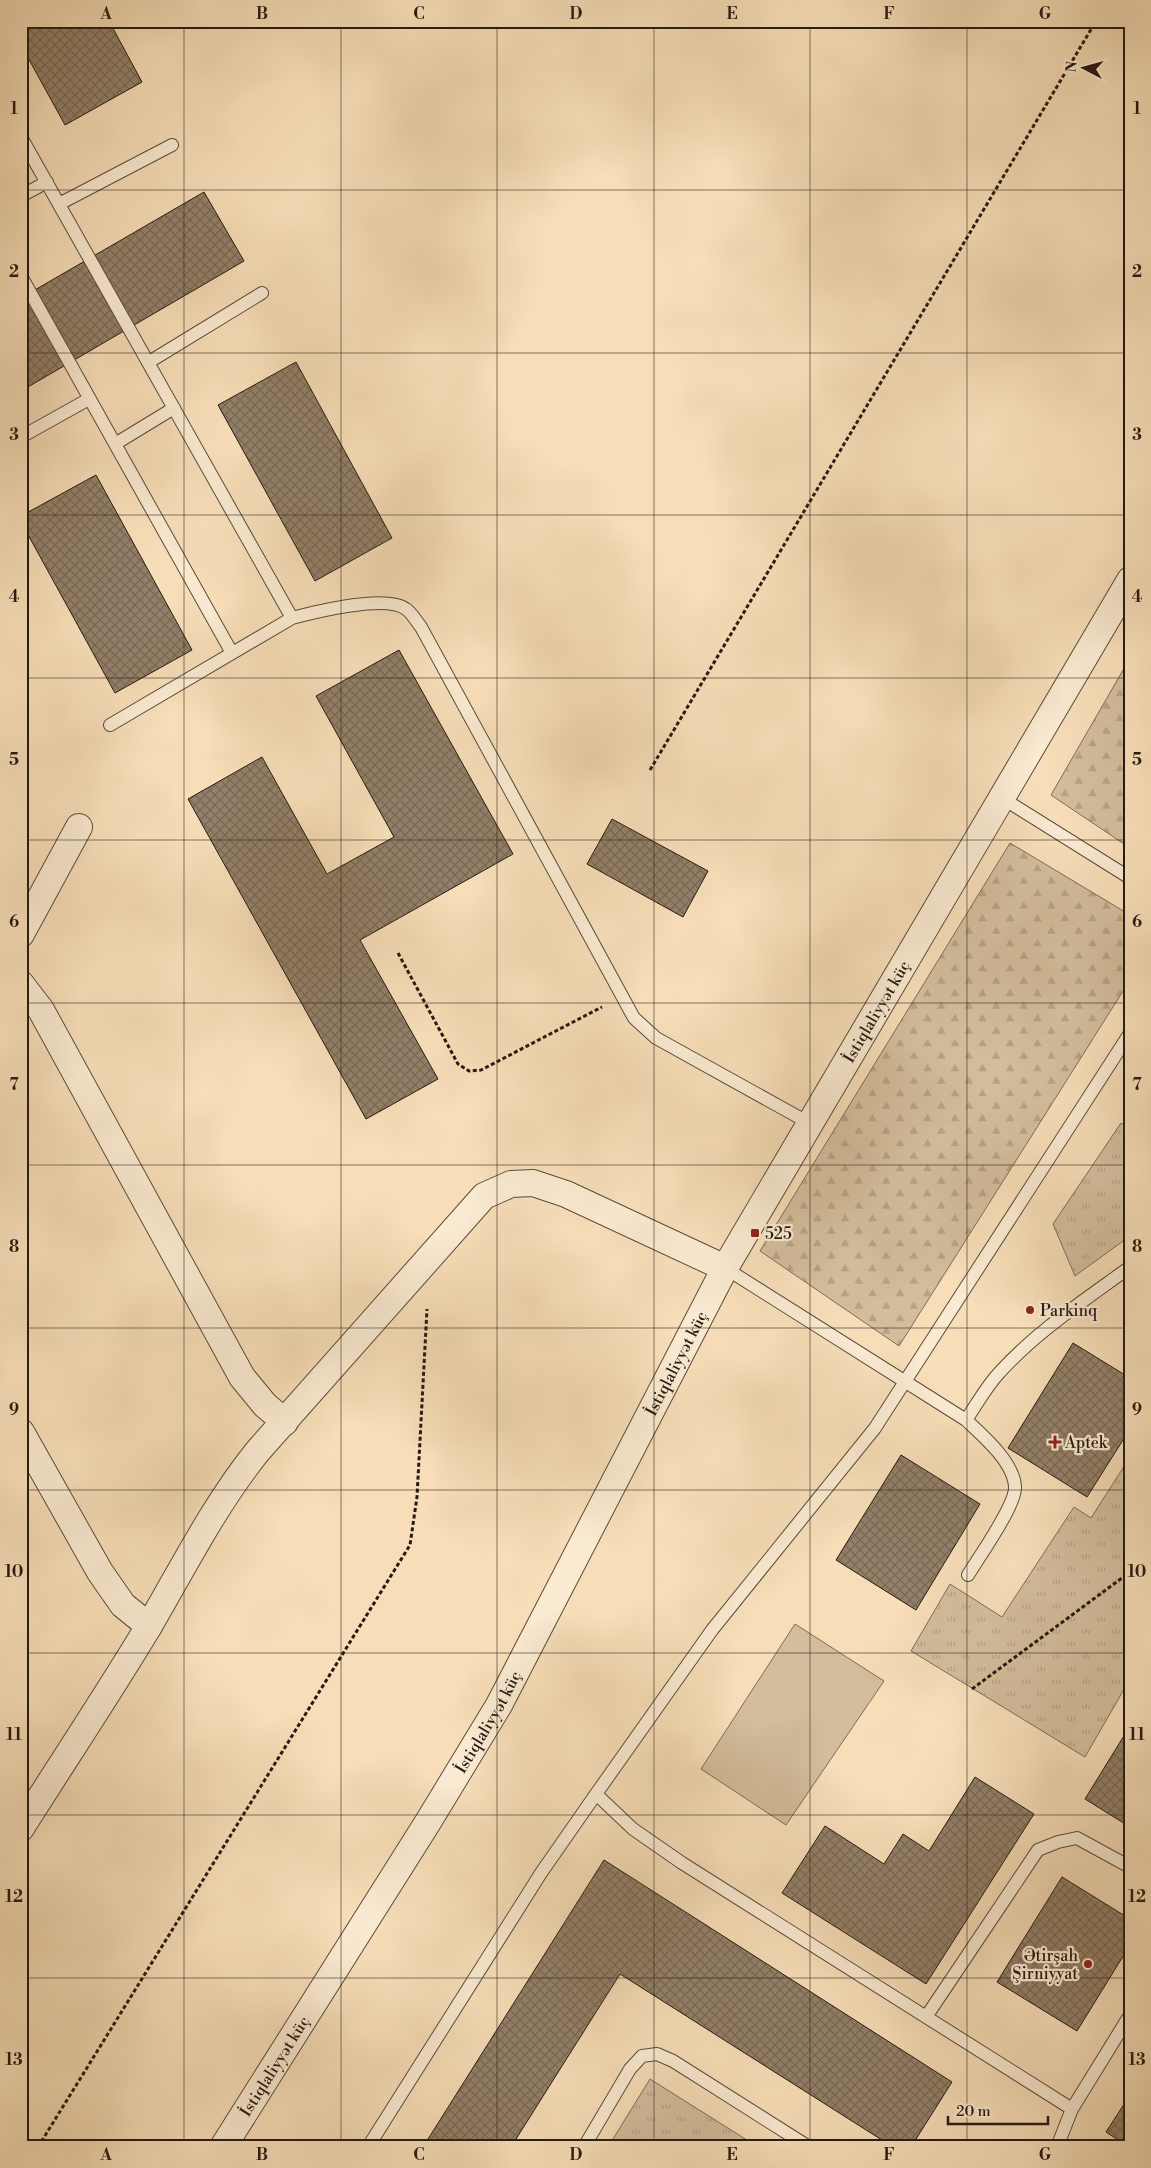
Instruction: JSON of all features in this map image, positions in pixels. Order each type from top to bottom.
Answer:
[{"type":"street","name":"İstiqlaliyyət küç","points":[[223,2147],[428,1822],[498,1704],[725,1268],[1130,580]]},
{"type":"street","points":[[21,934],[79,826]]},
{"type":"street","points":[[21,984],[41,1010],[242,1376],[266,1405],[286,1422]]},
{"type":"street","points":[[21,1828],[149,1626],[219,1504],[257,1452],[286,1422],[484,1196],[511,1184],[533,1183],[566,1194],[725,1268]]},
{"type":"street","points":[[21,1432],[100,1572],[122,1605],[149,1626]]},
{"type":"lane","points":[[21,137],[292,618]]},
{"type":"lane","points":[[60,204],[172,145]]},
{"type":"lane","points":[[21,196],[47,182]]},
{"type":"lane","points":[[21,276],[232,653]]},
{"type":"lane","points":[[149,362],[262,293]]},
{"type":"lane","points":[[21,437],[89,399]]},
{"type":"lane","points":[[115,444],[174,408]]},
{"type":"lane","points":[[110,725],[292,618],[325,609],[383,603],[405,608],[421,627],[634,1018],[656,1038],[811,1124]]},
{"type":"lane","points":[[1002,798],[1130,878]]},
{"type":"lane","points":[[368,2147],[541,1873],[596,1794],[712,1630],[875,1428],[1130,1033]]},
{"type":"lane","points":[[966,1420],[998,1374],[1021,1350],[1056,1321],[1130,1267]]},
{"type":"lane","points":[[725,1268],[966,1420],[994,1446],[1010,1471],[1015,1486],[1013,1501],[968,1574]]},
{"type":"lane","points":[[596,1794],[633,1829],[682,1863],[1072,2109]]},
{"type":"lane","points":[[926,2017],[1038,1850],[1058,1842],[1077,1838],[1130,1867]]},
{"type":"lane","points":[[1057,2147],[1072,2109],[1130,2015]]},
{"type":"lane","points":[[584,2147],[630,2069],[642,2056],[657,2054],[672,2061],[809,2147]]},
{"type":"path","points":[[650,770],[1096,21]]},
{"type":"path","points":[[398,953],[458,1064],[469,1071],[481,1070],[623,996]]},
{"type":"path","points":[[38,2147],[410,1545],[418,1497],[427,1297],[418,1272]]},
{"type":"path","points":[[972,1688],[1130,1572]]},
{"type":"green space","points":[[1130,658],[1130,848],[1051,795]]},
{"type":"green space","points":[[1010,843],[1130,915],[1130,980],[899,1346],[760,1251]]},
{"type":"green space","points":[[1121,1123],[1130,1129],[1130,1236],[1075,1276],[1053,1224]]},
{"type":"green space","points":[[1130,1457],[1130,1679],[1085,1757],[911,1651],[950,1584],[1002,1617],[1074,1507],[1091,1518]]},
{"type":"green space","points":[[795,1624],[884,1681],[786,1825],[701,1769]]},
{"type":"green space","points":[[650,2079],[758,2147],[608,2147]]},
{"type":"building","points":[[21,21],[109,21],[142,82],[65,125],[21,45]]},
{"type":"building","points":[[204,192],[244,261],[21,391],[21,298]]},
{"type":"building","points":[[296,362],[392,538],[315,581],[218,405]]},
{"type":"building","points":[[96,475],[192,650],[115,693],[21,522],[21,516]]},
{"type":"building","points":[[399,650],[513,854],[360,940],[438,1079],[366,1119],[188,799],[262,757],[327,874],[394,837],[316,696]]},
{"type":"building","points":[[612,819],[708,871],[683,917],[587,864]]},
{"type":"building","points":[[1073,1343],[1130,1378],[1130,1429],[1087,1497],[1008,1448]]},
{"type":"building","points":[[901,1455],[980,1504],[916,1610],[836,1560]]},
{"type":"building","points":[[1130,1726],[1130,1827],[1085,1799]]},
{"type":"building","points":[[975,1777],[1034,1814],[926,1984],[782,1893],[825,1826],[884,1864],[903,1834],[929,1851]]},
{"type":"building","points":[[604,1860],[952,2082],[911,2147],[893,2147],[620,1974],[511,2147],[423,2147]]},
{"type":"building","points":[[1062,1877],[1130,1919],[1130,1945],[1077,2031],[997,1982]]},
{"type":"building","points":[[1130,2095],[1130,2147],[1129,2147],[1106,2132]]},
{"type":"place","name":"525","points":[[755,1233]]},
{"type":"place","name":"Parkinq","points":[[1030,1310]]},
{"type":"place","name":"Aptek","points":[[1055,1442]]},
{"type":"place","name":"Ətirşah Şirniyyat","points":[[1088,1964]]}]
